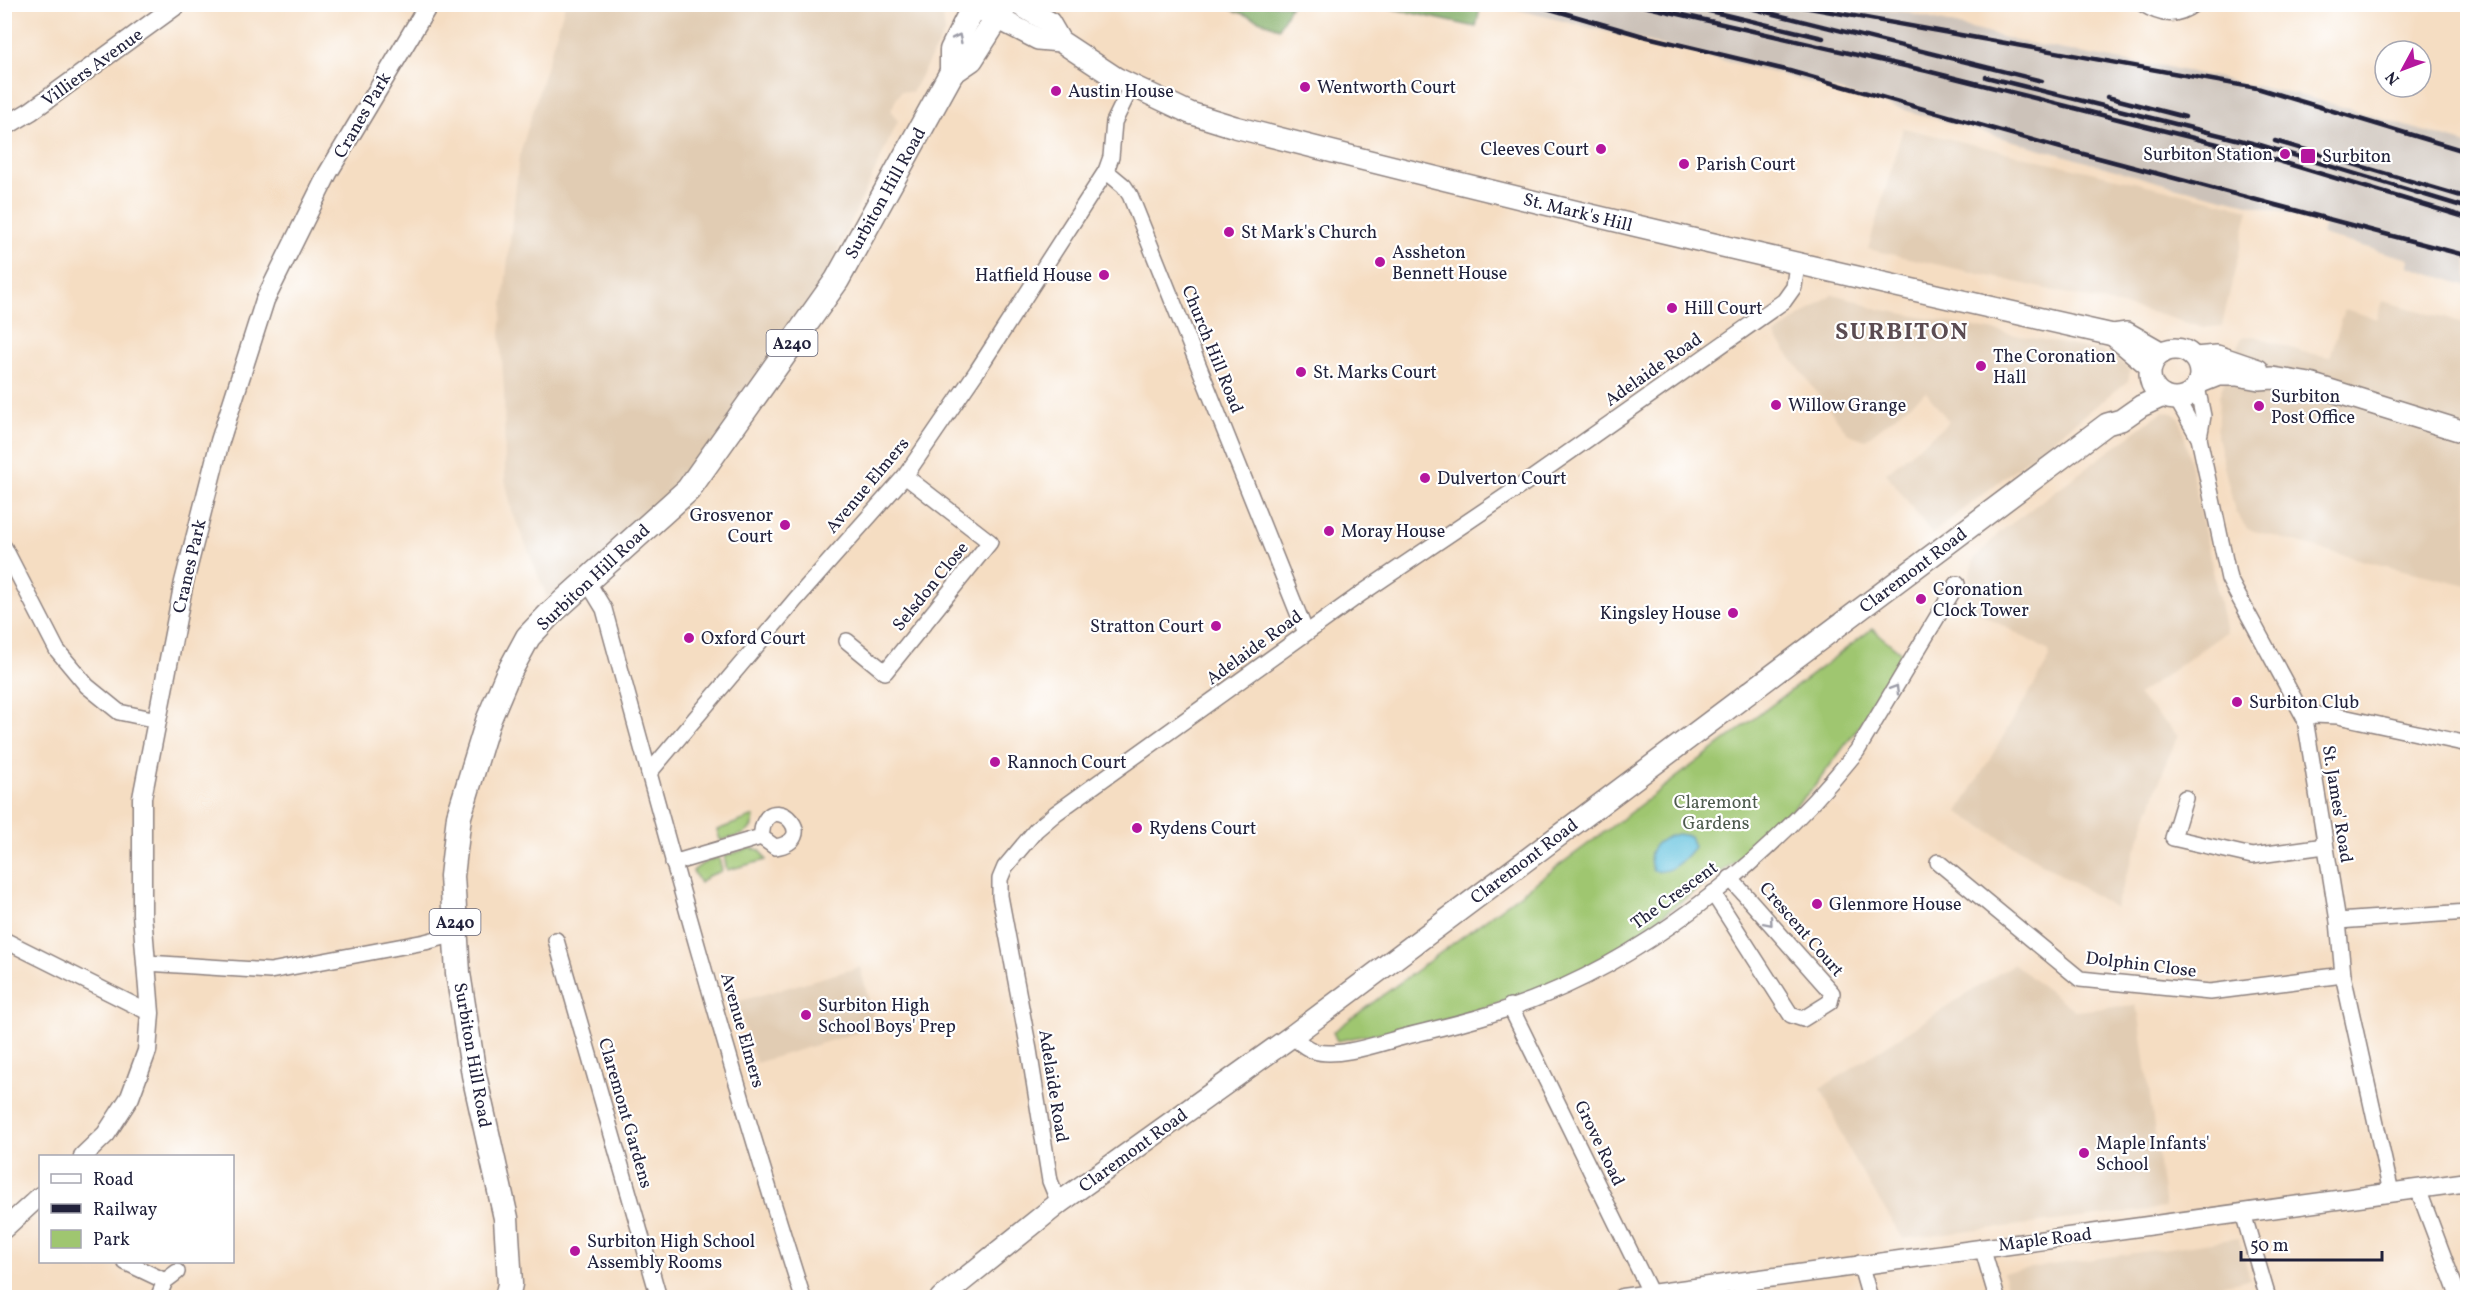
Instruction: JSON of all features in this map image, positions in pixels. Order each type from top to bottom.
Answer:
[{"type":"main road","name":"St. Mark's Hill","points":[[1018,4],[1050,22],[1060,41]]},
{"type":"main road","name":"St. Mark's Hill","points":[[973,5],[1001,12],[1038,39],[1060,41],[1132,86],[1190,113],[1235,127],[1576,212],[2113,335],[2127,333],[2138,337],[2154,365]]},
{"type":"main road","name":"Surbiton Hill Road","points":[[952,72],[952,50],[973,5]]},
{"type":"main road","name":"Surbiton Hill Road","points":[[507,1298],[510,1284],[506,1218],[474,1075],[458,973],[452,876],[459,816],[488,721],[507,676],[528,637],[587,580],[688,490],[837,280],[952,72],[971,59],[1001,12]]},
{"type":"main road","points":[[2198,385],[2200,367],[2195,358],[2181,349],[2171,349],[2154,365],[2156,389],[2170,397],[2190,394],[2198,385],[2218,375],[2273,378],[2310,384],[2468,433]]},
{"type":"main road","points":[[2195,358],[2217,356],[2252,367],[2273,378]]},
{"type":"main road","name":"Claremont Road","points":[[942,1298],[1059,1203],[1292,1036],[2107,424],[2114,413],[2141,389],[2154,365]]},
{"type":"main road","name":"Claremont Road","points":[[2107,424],[2121,420],[2141,406],[2170,397]]},
{"type":"street","name":"Villiers Avenue","points":[[4,127],[41,104],[178,4]]},
{"type":"street","name":"Cranes Park","points":[[84,1155],[106,1134],[130,1096],[147,1051],[150,1013],[142,914],[142,798],[184,582],[217,451],[265,300],[328,173],[429,4]]},
{"type":"street","points":[[2143,4],[2157,13],[2174,15],[2190,7]]},
{"type":"street","points":[[1106,171],[1111,158],[1114,122],[1132,86]]},
{"type":"street","name":"Avenue Elmers","points":[[649,773],[803,590],[905,476],[977,371],[1106,171]]},
{"type":"street","name":"Church Hill Road","points":[[1106,171],[1124,186],[1130,195],[1306,633]]},
{"type":"street","name":"Adelaide Road","points":[[1059,1203],[1050,1180],[1029,1050],[1000,896],[1000,879],[1005,867],[1036,830],[1056,813],[1306,633],[1784,301],[1794,287],[1797,263]]},
{"type":"street","name":"St. James' Road","points":[[2198,385],[2204,416],[2199,438]]},
{"type":"street","name":"St. James' Road","points":[[2170,397],[2199,438],[2229,579],[2305,719],[2338,921],[2343,975],[2391,1192]]},
{"type":"street","name":"Selsdon Close","points":[[847,641],[885,672],[990,542],[905,476]]},
{"type":"street","points":[[4,547],[57,650],[87,686],[119,712],[156,720]]},
{"type":"street","name":"Avenue Elmers","points":[[587,580],[604,609],[673,863],[773,1204],[803,1298]]},
{"type":"street","name":"The Crescent","points":[[1292,1036],[1314,1051],[1336,1053],[1463,1022],[1543,996],[1595,972],[1656,935],[1731,878],[1806,811],[1838,775],[1865,739],[1957,584]]},
{"type":"street","points":[[2305,719],[2313,715],[2338,716],[2468,744]]},
{"type":"street","points":[[2185,798],[2173,838],[2252,856],[2325,846]]},
{"type":"street","points":[[673,863],[761,837]]},
{"type":"street","name":"Dolphin Close","points":[[1938,862],[2080,979],[2210,992],[2343,975]]},
{"type":"street","name":"Crescent Court","points":[[1713,893],[1791,1015],[1803,1019],[1830,1002],[1832,993],[1731,878]]},
{"type":"street","points":[[2338,921],[2468,912]]},
{"type":"street","points":[[147,963],[270,971],[456,934]]},
{"type":"street","points":[[4,940],[150,1013]]},
{"type":"street","name":"Claremont Gardens","points":[[556,940],[659,1298]]},
{"type":"street","name":"Grove Road","points":[[1510,1006],[1653,1296]]},
{"type":"street","name":"Maple Road","points":[[1622,1298],[1653,1296],[1860,1263],[2468,1182]]},
{"type":"street","points":[[2418,1189],[2459,1298]]},
{"type":"street","points":[[4,1229],[39,1197]]},
{"type":"street","points":[[2243,1213],[2268,1298]]},
{"type":"street","points":[[1982,1247],[1997,1298]]},
{"type":"street","points":[[128,1263],[171,1276],[158,1298]]},
{"type":"street","points":[[1860,1263],[1870,1298]]},
{"type":"shaded area","points":[[937,4],[942,8],[945,32],[912,92],[901,91],[895,101],[891,111],[898,121],[824,280],[690,478],[554,615],[512,511],[505,479],[504,391],[500,333],[519,157],[565,5]]},
{"type":"shaded area","points":[[1829,4],[1905,12],[2017,41],[2133,63],[2163,66],[2315,99],[2467,144],[2467,286],[2408,266],[2409,259],[2322,235],[2325,224],[2298,216],[2161,183],[1775,73],[1498,5]]},
{"type":"shaded area","points":[[1903,128],[2249,209],[2222,326],[2203,328],[2158,314],[1868,249]]},
{"type":"shaded area","points":[[1832,294],[1856,300],[1873,308],[2101,351],[2120,361],[2130,371],[2128,381],[1932,534],[1886,473],[1949,422],[1926,392],[1865,440],[1847,433],[1774,335]]},
{"type":"shaded area","points":[[2383,301],[2467,324],[2467,585],[2365,561],[2247,529],[2235,511],[2217,437],[2219,396],[2242,337],[2255,336],[2303,352],[2330,357],[2345,309],[2377,319]]},
{"type":"shaded area","points":[[2163,411],[2173,413],[2181,420],[2226,632],[2138,695],[2178,736],[2166,763],[2115,908],[1958,812],[2050,658],[2047,650],[1962,603],[1974,559],[2000,532]]},
{"type":"shaded area","points":[[2013,964],[2076,1011],[2135,1005],[2139,1015],[2165,1208],[1903,1239],[1850,1153],[1821,1088]]},
{"type":"shaded area","name":"Surbiton High School Boys' Prep","points":[[860,967],[876,1027],[756,1063],[736,1002]]},
{"type":"shaded area","points":[[2239,1238],[2250,1279],[2158,1297],[2010,1297],[2003,1272]]},
{"type":"green space","points":[[1221,5],[1291,5],[1279,28]]},
{"type":"green space","points":[[1375,5],[1481,5],[1476,27]]},
{"type":"green space","name":"Claremont Gardens","points":[[1872,629],[1905,656],[1863,721],[1814,787],[1756,846],[1589,970],[1460,1017],[1337,1041],[1333,1032],[1607,830]]},
{"type":"green space","points":[[754,816],[751,828],[747,832],[720,840],[717,830]]},
{"type":"green space","points":[[750,848],[760,850],[766,860],[727,870],[724,856]]},
{"type":"green space","points":[[719,857],[722,871],[708,876],[700,883],[693,871],[702,864]]},
{"type":"water","points":[[1677,834],[1690,836],[1694,847],[1671,868],[1653,871],[1650,857],[1654,846]]},
{"type":"railway","points":[[1533,4],[1643,36],[1786,70],[2061,148],[2468,256]]},
{"type":"railway","points":[[1635,4],[1927,71],[2249,152],[2468,218]]},
{"type":"railway","points":[[1680,4],[1823,38]]},
{"type":"railway","points":[[1734,4],[2042,81]]},
{"type":"railway","points":[[1787,4],[2257,88],[2468,152]]},
{"type":"railway","points":[[1986,77],[2260,145],[2468,208]]},
{"type":"railway","points":[[2107,97],[2185,117]]},
{"type":"railway","points":[[2275,141],[2468,198]]},
{"type":"place","name":"Wentworth Court","points":[[1305,87]]},
{"type":"place","name":"Austin House","points":[[1056,91]]},
{"type":"place","name":"Cleeves Court","points":[[1601,149]]},
{"type":"place","name":"Surbiton Station","points":[[2285,154]]},
{"type":"place","name":"Surbiton","points":[[2308,156]]},
{"type":"place","name":"Parish Court","points":[[1684,164]]},
{"type":"place","name":"St Mark's Church","points":[[1229,232]]},
{"type":"place","name":"Assheton Bennett House","points":[[1380,262]]},
{"type":"place","name":"Hatfield House","points":[[1104,275]]},
{"type":"place","name":"Hill Court","points":[[1672,308]]},
{"type":"place","name":"The Coronation Hall","points":[[1981,366]]},
{"type":"place","name":"St. Marks Court","points":[[1301,372]]},
{"type":"place","name":"Willow Grange","points":[[1776,405]]},
{"type":"place","name":"Surbiton Post Office","points":[[2259,406]]},
{"type":"place","name":"Dulverton Court","points":[[1425,478]]},
{"type":"place","name":"Grosvenor Court","points":[[785,525]]},
{"type":"place","name":"Moray House","points":[[1329,531]]},
{"type":"place","name":"Coronation Clock Tower","points":[[1921,599]]},
{"type":"place","name":"Kingsley House","points":[[1733,613]]},
{"type":"place","name":"Stratton Court","points":[[1216,626]]},
{"type":"place","name":"Oxford Court","points":[[689,638]]},
{"type":"place","name":"Surbiton Club","points":[[2237,702]]},
{"type":"place","name":"Rannoch Court","points":[[995,762]]},
{"type":"place","name":"Rydens Court","points":[[1137,828]]},
{"type":"place","name":"Glenmore House","points":[[1817,904]]},
{"type":"place","name":"Surbiton High School Boys' Prep","points":[[806,1015]]},
{"type":"place","name":"Maple Infants' School","points":[[2084,1153]]},
{"type":"place","name":"Surbiton High School Assembly Rooms","points":[[575,1251]]},
{"type":"district","name":"SURBITON","points":[[1902,331]]}]
